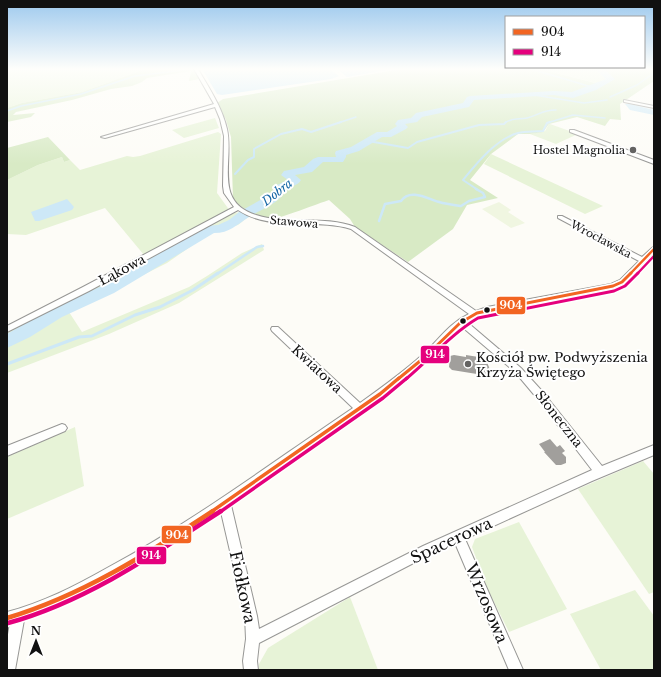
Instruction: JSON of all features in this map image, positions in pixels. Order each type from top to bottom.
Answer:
[{"type":"street","points":[[214,101],[226,136],[225,185],[230,199],[240,210]]},
{"type":"street","points":[[625,101],[654,107]]},
{"type":"street","points":[[103,138],[216,105]]},
{"type":"street","points":[[572,131],[654,162]]},
{"type":"street","name":"Stawowa","points":[[240,210],[268,220],[352,227],[474,313]]},
{"type":"street","name":"Łąkowa","points":[[7,329],[240,210]]},
{"type":"street","name":"Wrocławska","points":[[560,217],[643,260]]},
{"type":"street","name":"Wrocławska","points":[[12,617],[70,594],[128,564],[173,538],[225,504],[405,376],[453,327],[474,313],[613,286],[622,282],[654,249]]},
{"type":"street","name":"Słoneczna","points":[[461,321],[518,370],[540,394],[600,472]]},
{"type":"street","name":"Kwiatowa","points":[[275,328],[359,408]]},
{"type":"street","points":[[7,451],[62,428]]},
{"type":"street","name":"Spacerowa","points":[[253,639],[426,550],[600,472],[654,450]]},
{"type":"street","name":"Fiołkowa","points":[[225,504],[251,616],[253,639],[250,661],[251,670]]},
{"type":"street","name":"Wrzosowa","points":[[458,536],[516,670]]},
{"type":"street","points":[[8,670],[12,617]]},
{"type":"green space","points":[[7,101],[35,101],[22,103],[7,108]]},
{"type":"green space","points":[[35,101],[69,101],[16,112],[13,115],[35,113],[31,117],[7,122],[7,108]]},
{"type":"green space","points":[[221,101],[625,101],[620,104],[621,120],[610,119],[605,126],[577,117],[549,124],[543,132],[518,134],[491,154],[470,180],[498,198],[467,205],[453,229],[408,262],[355,227],[350,219],[329,200],[272,219],[251,212],[236,203],[233,199],[231,137],[226,120],[217,103]]},
{"type":"green space","points":[[215,118],[219,128],[184,138],[172,130]]},
{"type":"green space","points":[[549,124],[578,134],[556,144],[530,134],[545,131]]},
{"type":"green space","points":[[218,132],[221,134],[217,193],[230,211],[184,233],[144,255],[105,208],[26,235],[7,234],[7,180],[38,165],[62,157],[64,162],[70,160],[80,170],[127,156],[140,156]]},
{"type":"green space","points":[[48,137],[70,160],[64,162],[62,157],[38,165],[7,180],[7,148]]},
{"type":"green space","points":[[491,154],[603,206],[585,214],[484,164]]},
{"type":"green space","points":[[499,202],[511,210],[508,212],[525,223],[511,228],[482,209]]},
{"type":"green space","points":[[240,212],[248,217],[238,225],[210,233],[167,263],[69,312],[82,332],[189,287],[242,253],[262,244],[264,250],[179,303],[109,334],[7,373],[7,333],[149,260],[230,214]]},
{"type":"green space","points":[[75,427],[84,486],[7,519],[7,457]]},
{"type":"green space","points":[[643,461],[654,474],[654,592],[649,594],[578,489]]},
{"type":"green space","points":[[519,522],[567,609],[509,632],[487,588],[472,547],[475,539]]},
{"type":"green space","points":[[635,590],[654,616],[654,670],[601,670],[570,614]]},
{"type":"green space","points":[[350,597],[378,670],[259,670],[259,664],[268,648]]},
{"type":"water","points":[[625,104],[654,110],[654,115],[630,110]]},
{"type":"water","points":[[67,199],[74,207],[72,210],[35,221],[31,212]]},
{"type":"building","name":"Kościół pw. Podwyższenia Krzyża Świętego","points":[[454,355],[485,358],[490,372],[483,375],[452,370],[449,367],[450,356]]},
{"type":"building","points":[[550,439],[557,447],[560,445],[565,451],[562,453],[566,457],[566,463],[556,465],[544,452],[539,444]]},
{"type":"waterway","points":[[7,111],[21,106],[48,101]]},
{"type":"waterway","name":"Dobra","points":[[7,341],[24,333],[56,313],[109,289],[211,229],[220,229],[234,223],[243,215],[268,201],[277,194],[281,187],[294,182],[295,180],[287,175],[288,173],[308,170],[312,168],[317,161],[322,159],[339,160],[341,157],[340,153],[355,149],[380,134],[388,135],[403,127],[400,124],[401,122],[414,120],[419,115],[466,105],[469,101]]},
{"type":"waterway","points":[[569,101],[584,103],[602,101]]},
{"type":"waterway","points":[[505,123],[513,119],[527,118],[551,110],[556,110]]},
{"type":"waterway","points":[[547,123],[573,115],[605,118]]},
{"type":"waterway","points":[[235,174],[248,160],[254,157],[254,149],[281,134],[302,129],[311,132],[356,117]]},
{"type":"waterway","points":[[368,141],[408,148],[417,142],[479,125],[505,123]]},
{"type":"waterway","points":[[478,190],[463,180],[488,152],[502,140],[510,136],[521,132],[543,131],[547,123]]},
{"type":"waterway","points":[[379,221],[385,204],[401,201],[409,195],[461,206],[469,201],[485,197],[483,193],[476,189]]},
{"type":"waterway","points":[[217,274],[257,247],[263,246]]},
{"type":"waterway","points":[[7,364],[79,337],[92,336],[135,315],[160,307],[193,290],[218,273]]},
{"type":"transit line","name":"904","points":[[7,618],[31,611],[66,596],[137,559],[173,537],[242,491],[380,394],[425,357],[460,323],[477,313],[613,286],[622,282],[654,249]]},
{"type":"transit line","name":"914","points":[[8,623],[33,616],[68,601],[139,563],[175,541],[245,495],[383,398],[428,361],[463,327],[478,318],[614,291],[625,286],[654,256]]},
{"type":"place","name":"Hostel Magnolia","points":[[633,150]]},
{"type":"place","name":"Kościół pw. Podwyższenia Krzyża Świętego","points":[[468,364]]}]
